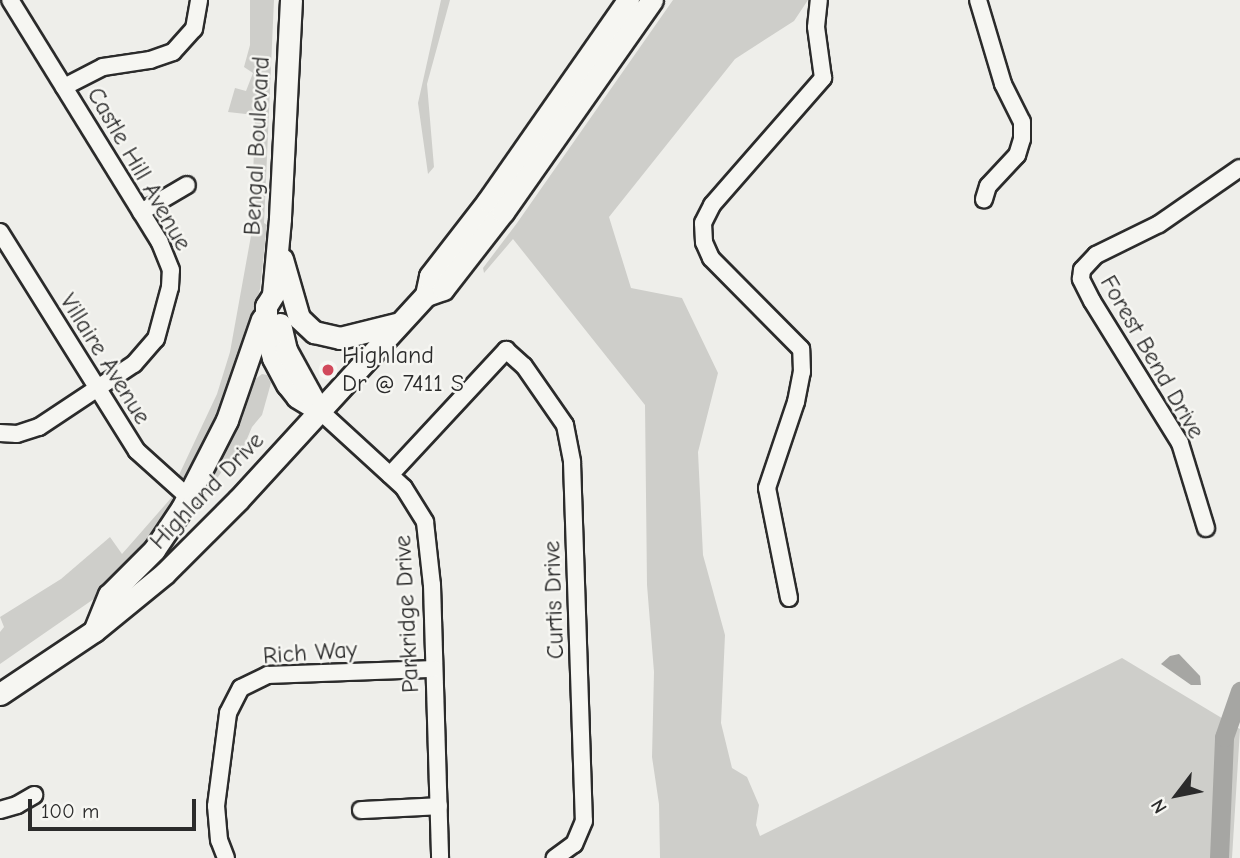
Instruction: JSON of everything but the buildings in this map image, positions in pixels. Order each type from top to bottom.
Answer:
[{"type":"main road","name":"Bengal Boulevard","points":[[291,0],[278,242],[269,300],[280,306],[280,331],[286,350],[319,410]]},
{"type":"main road","name":"Highland Drive","points":[[426,295],[430,276],[488,201],[628,0]]},
{"type":"main road","name":"Highland Drive","points":[[0,694],[94,631],[190,550],[398,323],[426,295],[443,289],[478,247],[652,0]]},
{"type":"main road","points":[[278,242],[291,299],[299,318],[314,332],[340,338],[398,323]]},
{"type":"main road","points":[[94,631],[109,596],[154,550],[188,496],[227,420],[269,300]]},
{"type":"street","name":"Castle Hill Avenue","points":[[0,433],[28,432],[119,376],[147,351],[156,338],[170,286],[171,270],[167,255],[10,0]]},
{"type":"street","points":[[64,87],[103,67],[150,60],[173,52],[194,29],[199,0]]},
{"type":"street","points":[[789,598],[767,488],[796,402],[802,373],[801,349],[711,257],[704,242],[703,223],[712,205],[823,78],[816,27],[819,0]]},
{"type":"street","points":[[978,0],[1003,84],[1022,122],[1022,139],[1017,155],[988,186],[984,199]]},
{"type":"street","name":"Forest Bend Drive","points":[[1206,528],[1180,443],[1081,279],[1086,262],[1096,255],[1159,224],[1240,168]]},
{"type":"street","points":[[141,212],[187,185]]},
{"type":"street","name":"Villaire Avenue","points":[[0,232],[137,452],[188,496]]},
{"type":"street","name":"Curtis Drive","points":[[390,475],[489,365],[506,350],[524,366],[565,425],[571,444],[584,821],[574,844],[555,858]]},
{"type":"street","name":"Parkridge Drive","points":[[319,410],[404,488],[425,522],[432,585],[440,858]]},
{"type":"street","name":"Rich Way","points":[[223,857],[216,806],[228,713],[241,688],[268,675],[434,669]]},
{"type":"street","points":[[0,810],[17,805],[34,795]]},
{"type":"street","points":[[362,810],[439,806]]},
{"type":"shaded area","points":[[250,0],[274,0],[264,223],[267,225],[260,289],[236,383],[187,477],[182,478],[178,477],[217,394],[230,352],[256,208],[253,180],[255,115],[228,112],[235,88],[246,91],[253,73],[244,67],[250,45]]},
{"type":"shaded area","points":[[441,0],[450,0],[427,84],[434,167],[428,174],[418,103]]},
{"type":"shaded area","points":[[673,0],[808,0],[794,21],[735,59],[609,217],[631,288],[682,298],[718,373],[698,452],[703,555],[725,635],[721,723],[732,768],[747,777],[759,805],[756,825],[760,836],[1122,658],[1240,729],[1232,858],[660,858],[659,804],[652,757],[654,672],[647,585],[645,405],[513,239],[484,273],[483,268]]},
{"type":"shaded area","points":[[262,374],[267,375],[271,383],[262,415],[252,427],[244,446],[229,461],[198,506],[193,508],[243,417],[244,405],[254,380]]},
{"type":"shaded area","points":[[172,497],[174,509],[157,533],[101,594],[0,664],[0,632],[4,627],[0,617],[61,579],[110,537],[122,554]]},
{"type":"shaded area","points":[[1179,654],[1200,676],[1201,685],[1191,685],[1161,664],[1170,656]]},
{"type":"waterway","points":[[1219,858],[1224,737],[1240,691]]},
{"type":"place","name":"Highland Dr @ 7411 S","points":[[328,370]]}]
